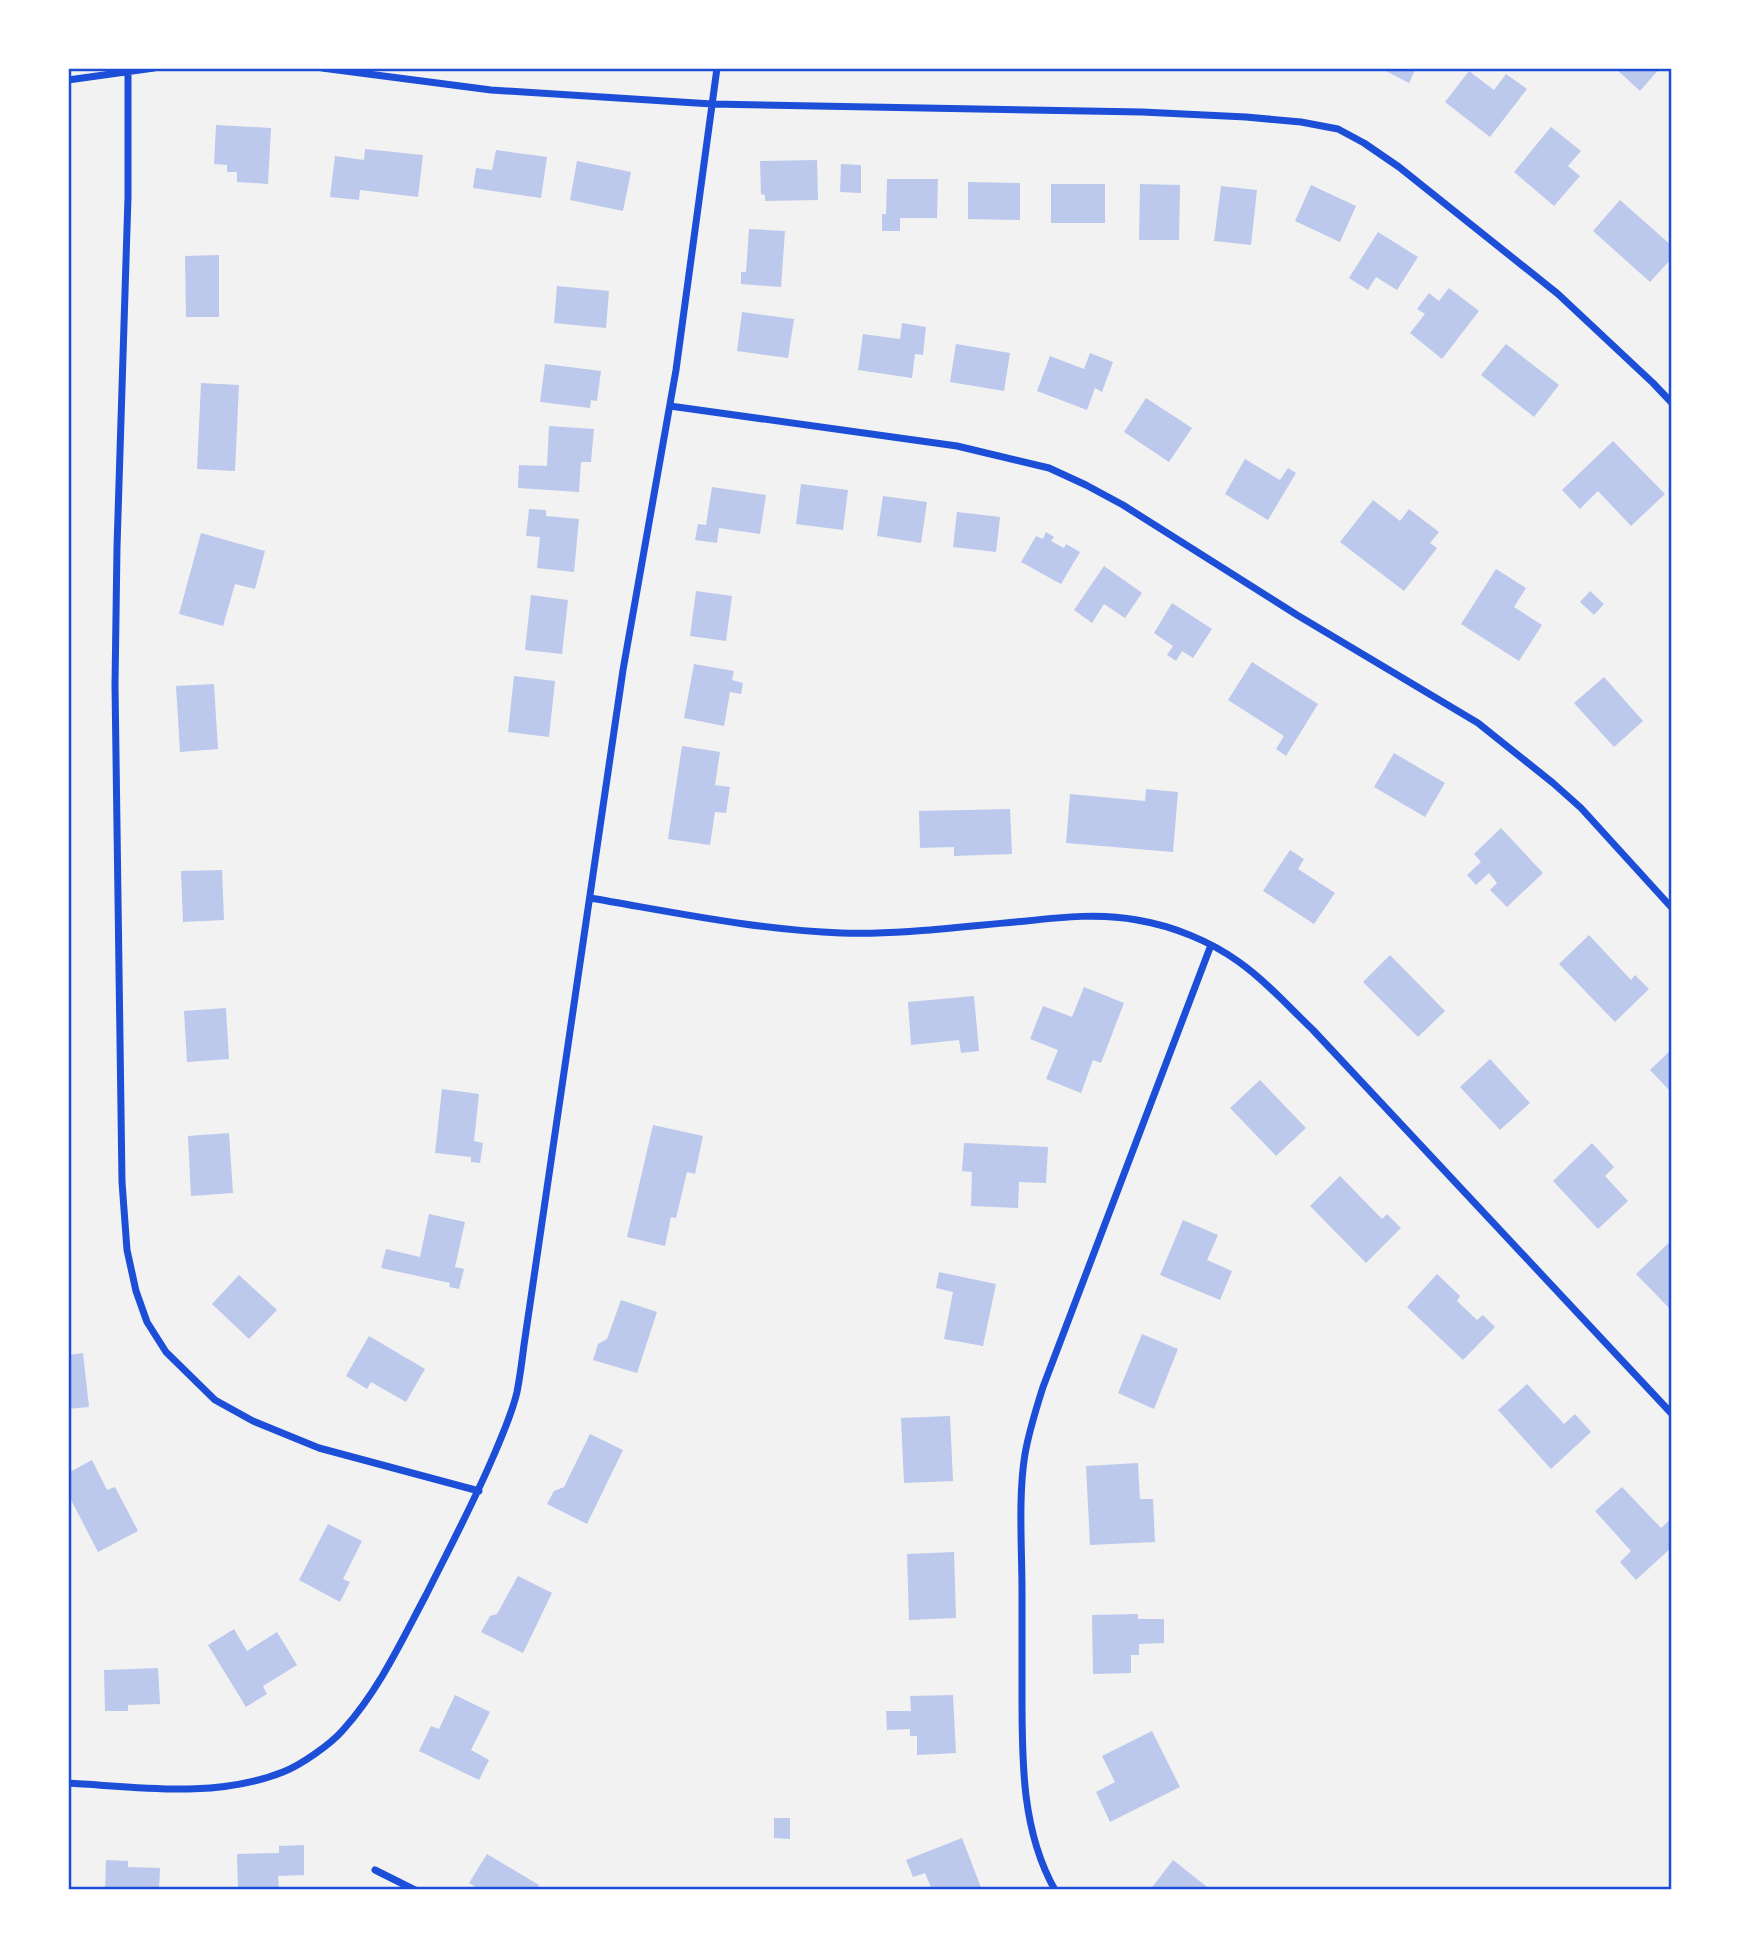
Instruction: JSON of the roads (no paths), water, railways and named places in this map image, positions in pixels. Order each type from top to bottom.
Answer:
[{"type":"street","points":[[68,80],[154,68]]},
{"type":"street","points":[[322,68],[491,90],[712,104],[1142,112],[1246,117],[1301,122],[1338,129],[1399,167],[1558,294],[1672,403]]},
{"type":"street","points":[[68,1783],[187,1789],[254,1782],[286,1771],[342,1732],[381,1679],[479,1491],[503,1435],[516,1394],[623,670],[670,406],[717,68]]},
{"type":"street","points":[[128,72],[128,197],[115,685],[122,1182],[127,1250],[136,1291],[147,1322],[166,1352],[215,1400],[253,1421],[320,1448],[479,1491]]},
{"type":"street","points":[[670,406],[957,446],[1049,468],[1086,485],[1123,505],[1297,615],[1478,723],[1581,808],[1672,908]]},
{"type":"street","points":[[590,898],[754,925],[841,933],[892,933],[1058,918],[1123,918],[1174,928],[1211,945],[1239,962],[1313,1030],[1672,1414]]},
{"type":"street","points":[[1055,1890],[1034,1837],[1026,1795],[1022,1750],[1022,1511],[1025,1456],[1043,1387],[1211,945]]},
{"type":"street","points":[[375,1870],[415,1890]]}]
